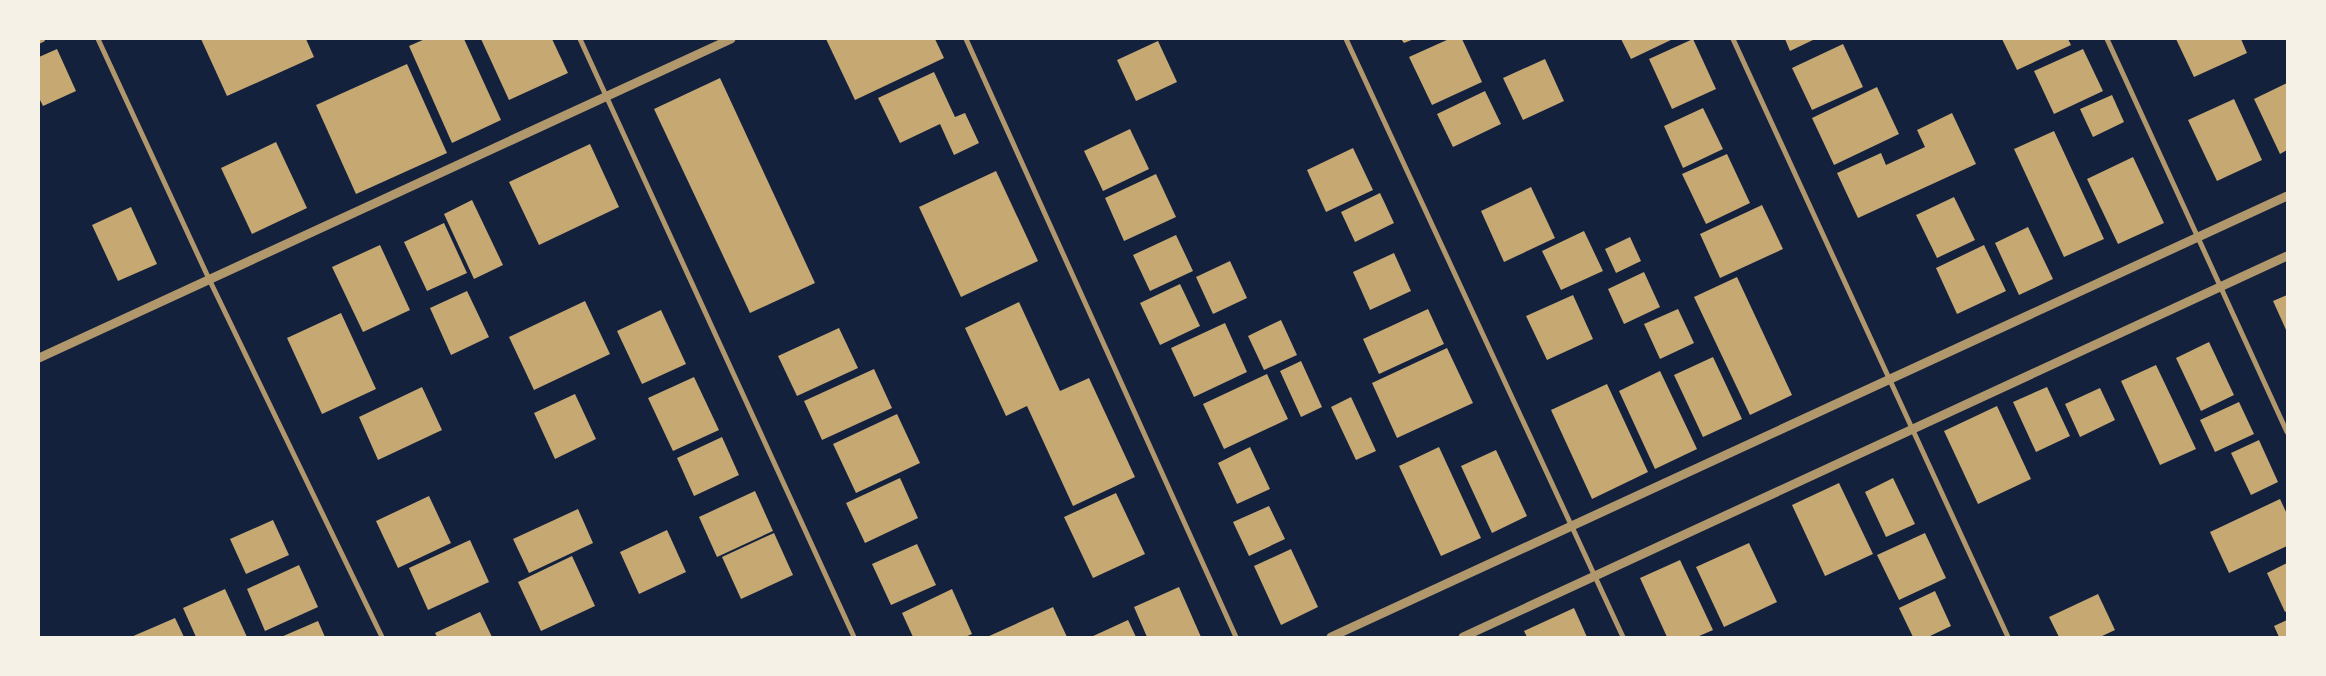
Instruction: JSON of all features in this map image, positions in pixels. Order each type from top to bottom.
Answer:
[{"type":"street","points":[[98,39],[209,279],[382,637]]},
{"type":"street","points":[[580,39],[854,637]]},
{"type":"street","points":[[39,358],[732,39]]},
{"type":"street","points":[[966,39],[1236,637]]},
{"type":"street","points":[[1346,39],[1623,637]]},
{"type":"street","points":[[1733,39],[2008,637]]},
{"type":"street","points":[[2107,39],[2287,432]]},
{"type":"street","points":[[1331,637],[2287,196]]},
{"type":"street","points":[[1463,637],[2287,256]]},
{"type":"building","points":[[39,39],[44,39],[45,41],[39,44]]},
{"type":"building","points":[[201,39],[306,39],[314,57],[227,96]]},
{"type":"building","points":[[425,39],[464,39],[501,120],[452,143],[409,46]]},
{"type":"building","points":[[481,39],[552,39],[568,73],[509,100]]},
{"type":"building","points":[[826,39],[935,39],[944,58],[855,100]]},
{"type":"building","points":[[1401,39],[1414,39],[1404,43]]},
{"type":"building","points":[[1449,39],[1462,39],[1482,82],[1432,105],[1409,57]]},
{"type":"building","points":[[1621,39],[1673,39],[1631,59]]},
{"type":"building","points":[[1693,39],[1716,89],[1672,109],[1649,59]]},
{"type":"building","points":[[1785,39],[1815,39],[1790,51]]},
{"type":"building","points":[[2002,39],[2068,39],[2071,45],[2017,70]]},
{"type":"building","points":[[2176,39],[2241,39],[2247,53],[2194,77]]},
{"type":"building","points":[[1158,41],[1177,82],[1136,101],[1117,60]]},
{"type":"building","points":[[1843,44],[1863,87],[1812,110],[1792,68]]},
{"type":"building","points":[[57,49],[76,91],[43,106],[39,98],[39,57]]},
{"type":"building","points":[[2083,49],[2103,91],[2054,114],[2034,71]]},
{"type":"building","points":[[1545,59],[1564,101],[1523,120],[1503,78]]},
{"type":"building","points":[[407,64],[447,153],[356,194],[316,105]]},
{"type":"building","points":[[934,72],[955,117],[965,113],[979,143],[954,155],[940,124],[900,143],[878,98]]},
{"type":"building","points":[[720,78],[815,283],[750,313],[654,109]]},
{"type":"building","points":[[2287,83],[2287,150],[2280,154],[2254,99]]},
{"type":"building","points":[[1877,87],[1899,134],[1834,165],[1812,118]]},
{"type":"building","points":[[1485,91],[1501,124],[1453,147],[1437,114]]},
{"type":"building","points":[[2112,95],[2124,122],[2093,137],[2080,109]]},
{"type":"building","points":[[2234,99],[2262,160],[2217,181],[2188,120]]},
{"type":"building","points":[[1703,108],[1723,149],[1683,168],[1664,126]]},
{"type":"building","points":[[1952,113],[1976,164],[1858,218],[1837,173],[1881,153],[1886,165],[1925,147],[1917,130]]},
{"type":"building","points":[[1130,129],[1149,169],[1103,191],[1084,151]]},
{"type":"building","points":[[2054,131],[2104,239],[2064,257],[2014,149]]},
{"type":"building","points":[[276,142],[307,208],[252,234],[221,168]]},
{"type":"building","points":[[590,144],[619,207],[539,245],[509,182]]},
{"type":"building","points":[[1353,148],[1373,190],[1326,212],[1307,170]]},
{"type":"building","points":[[1727,154],[1750,203],[1706,224],[1682,174]]},
{"type":"building","points":[[2133,157],[2164,223],[2118,244],[2087,179]]},
{"type":"building","points":[[996,171],[1038,261],[961,297],[919,207]]},
{"type":"building","points":[[1156,174],[1176,217],[1124,241],[1105,198]]},
{"type":"building","points":[[1531,187],[1555,238],[1504,262],[1481,211]]},
{"type":"building","points":[[1380,193],[1394,223],[1355,242],[1341,212]]},
{"type":"building","points":[[1954,197],[1975,240],[1937,258],[1916,215]]},
{"type":"building","points":[[472,200],[503,265],[474,279],[444,214]]},
{"type":"building","points":[[1762,205],[1783,249],[1720,278],[1700,234]]},
{"type":"building","points":[[131,207],[157,264],[118,281],[92,225]]},
{"type":"building","points":[[444,223],[467,273],[427,291],[404,242]]},
{"type":"building","points":[[2028,227],[2053,279],[2019,295],[1995,243]]},
{"type":"building","points":[[1584,231],[1603,271],[1561,290],[1542,251]]},
{"type":"building","points":[[1176,235],[1193,271],[1150,291],[1133,255]]},
{"type":"building","points":[[1630,237],[1641,261],[1616,273],[1605,249]]},
{"type":"building","points":[[380,245],[410,310],[363,332],[332,267]]},
{"type":"building","points":[[1984,245],[2006,291],[1957,314],[1936,268]]},
{"type":"building","points":[[1394,253],[1411,291],[1370,310],[1353,272]]},
{"type":"building","points":[[1230,261],[1247,298],[1213,314],[1196,277]]},
{"type":"building","points":[[1644,272],[1660,307],[1624,324],[1608,289]]},
{"type":"building","points":[[1737,277],[1792,395],[1750,415],[1694,297]]},
{"type":"building","points":[[1180,284],[1200,326],[1160,345],[1140,303]]},
{"type":"building","points":[[467,291],[489,337],[451,355],[430,308]]},
{"type":"building","points":[[1573,295],[1593,339],[1547,360],[1526,316]]},
{"type":"building","points":[[2287,295],[2287,332],[2273,301]]},
{"type":"building","points":[[585,301],[610,354],[534,390],[509,337]]},
{"type":"building","points":[[1019,302],[1060,391],[1089,378],[1135,477],[1073,506],[1027,406],[1006,416],[965,328]]},
{"type":"building","points":[[1428,309],[1444,344],[1379,374],[1363,339]]},
{"type":"building","points":[[1678,309],[1694,343],[1660,359],[1644,324]]},
{"type":"building","points":[[661,310],[686,364],[642,384],[617,331]]},
{"type":"building","points":[[341,313],[376,389],[322,414],[287,338]]},
{"type":"building","points":[[1281,320],[1297,355],[1264,370],[1248,336]]},
{"type":"building","points":[[1225,323],[1247,372],[1194,397],[1171,348]]},
{"type":"building","points":[[839,328],[858,368],[797,396],[778,356]]},
{"type":"building","points":[[2209,342],[2234,395],[2201,411],[2176,358]]},
{"type":"building","points":[[1447,348],[1473,403],[1397,438],[1372,383]]},
{"type":"building","points":[[1713,357],[1742,419],[1703,437],[1674,375]]},
{"type":"building","points":[[1301,361],[1322,407],[1301,417],[1280,371]]},
{"type":"building","points":[[2156,365],[2196,449],[2160,465],[2121,381]]},
{"type":"building","points":[[874,369],[892,408],[822,440],[804,401]]},
{"type":"building","points":[[1660,371],[1697,449],[1655,469],[1619,391]]},
{"type":"building","points":[[1267,374],[1288,419],[1224,449],[1203,404]]},
{"type":"building","points":[[694,377],[719,430],[673,451],[648,398]]},
{"type":"building","points":[[1607,384],[1648,472],[1592,499],[1551,410]]},
{"type":"building","points":[[422,387],[442,430],[378,460],[359,417]]},
{"type":"building","points":[[2047,387],[2070,436],[2036,452],[2013,402]]},
{"type":"building","points":[[2100,388],[2115,420],[2080,437],[2065,404]]},
{"type":"building","points":[[575,394],[596,439],[555,459],[534,413]]},
{"type":"building","points":[[1351,397],[1376,451],[1356,460],[1331,407]]},
{"type":"building","points":[[2239,402],[2254,434],[2215,452],[2200,420]]},
{"type":"building","points":[[1997,406],[2031,479],[1978,504],[1944,431]]},
{"type":"building","points":[[897,414],[920,463],[856,493],[833,444]]},
{"type":"building","points":[[722,437],[739,475],[694,496],[677,458]]},
{"type":"building","points":[[2259,440],[2278,482],[2251,495],[2231,453]]},
{"type":"building","points":[[1250,447],[1270,489],[1237,504],[1218,463]]},
{"type":"building","points":[[1439,447],[1481,538],[1441,556],[1399,466]]},
{"type":"building","points":[[1496,450],[1527,516],[1492,533],[1461,466]]},
{"type":"building","points":[[900,478],[918,518],[865,543],[846,503]]},
{"type":"building","points":[[1893,478],[1915,524],[1886,537],[1865,492]]},
{"type":"building","points":[[1839,483],[1873,554],[1825,576],[1792,505]]},
{"type":"building","points":[[755,491],[773,531],[717,557],[699,517]]},
{"type":"building","points":[[1116,493],[1145,554],[1093,578],[1064,517]]},
{"type":"building","points":[[429,496],[451,543],[398,568],[376,521]]},
{"type":"building","points":[[2280,499],[2287,514],[2287,546],[2229,573],[2210,532]]},
{"type":"building","points":[[1269,506],[1285,539],[1249,556],[1233,522]]},
{"type":"building","points":[[578,509],[593,543],[529,573],[513,539]]},
{"type":"building","points":[[273,520],[289,555],[246,574],[230,539]]},
{"type":"building","points":[[667,530],[686,572],[639,594],[620,552]]},
{"type":"building","points":[[774,533],[793,575],[741,599],[722,557]]},
{"type":"building","points":[[1925,533],[1946,578],[1899,600],[1877,555]]},
{"type":"building","points":[[470,540],[489,582],[428,610],[409,568]]},
{"type":"building","points":[[1749,543],[1777,602],[1724,627],[1696,567]]},
{"type":"building","points":[[917,544],[936,585],[891,605],[872,564]]},
{"type":"building","points":[[1291,549],[1318,607],[1281,625],[1254,566]]},
{"type":"building","points":[[572,556],[595,606],[541,631],[518,582]]},
{"type":"building","points":[[1680,560],[1713,630],[1697,637],[1667,637],[1640,578]]},
{"type":"building","points":[[2287,563],[2287,611],[2285,612],[2267,573]]},
{"type":"building","points":[[299,565],[318,607],[265,631],[247,589]]},
{"type":"building","points":[[1179,587],[1201,637],[1147,637],[1134,607]]},
{"type":"building","points":[[225,589],[247,637],[196,637],[183,608]]},
{"type":"building","points":[[952,589],[972,634],[965,637],[913,637],[902,613]]},
{"type":"building","points":[[1935,591],[1951,626],[1928,637],[1913,637],[1899,608]]},
{"type":"building","points":[[2098,594],[2115,630],[2100,637],[2059,637],[2049,617]]},
{"type":"building","points":[[1053,607],[1067,637],[987,637]]},
{"type":"building","points":[[1574,608],[1587,637],[1527,637],[1524,631]]},
{"type":"building","points":[[480,612],[492,637],[437,637],[435,633]]},
{"type":"building","points":[[175,618],[184,637],[131,637]]},
{"type":"building","points":[[1128,620],[1136,637],[1091,637]]},
{"type":"building","points":[[2287,620],[2287,637],[2279,637],[2274,626]]},
{"type":"building","points":[[318,621],[325,637],[281,637]]}]
